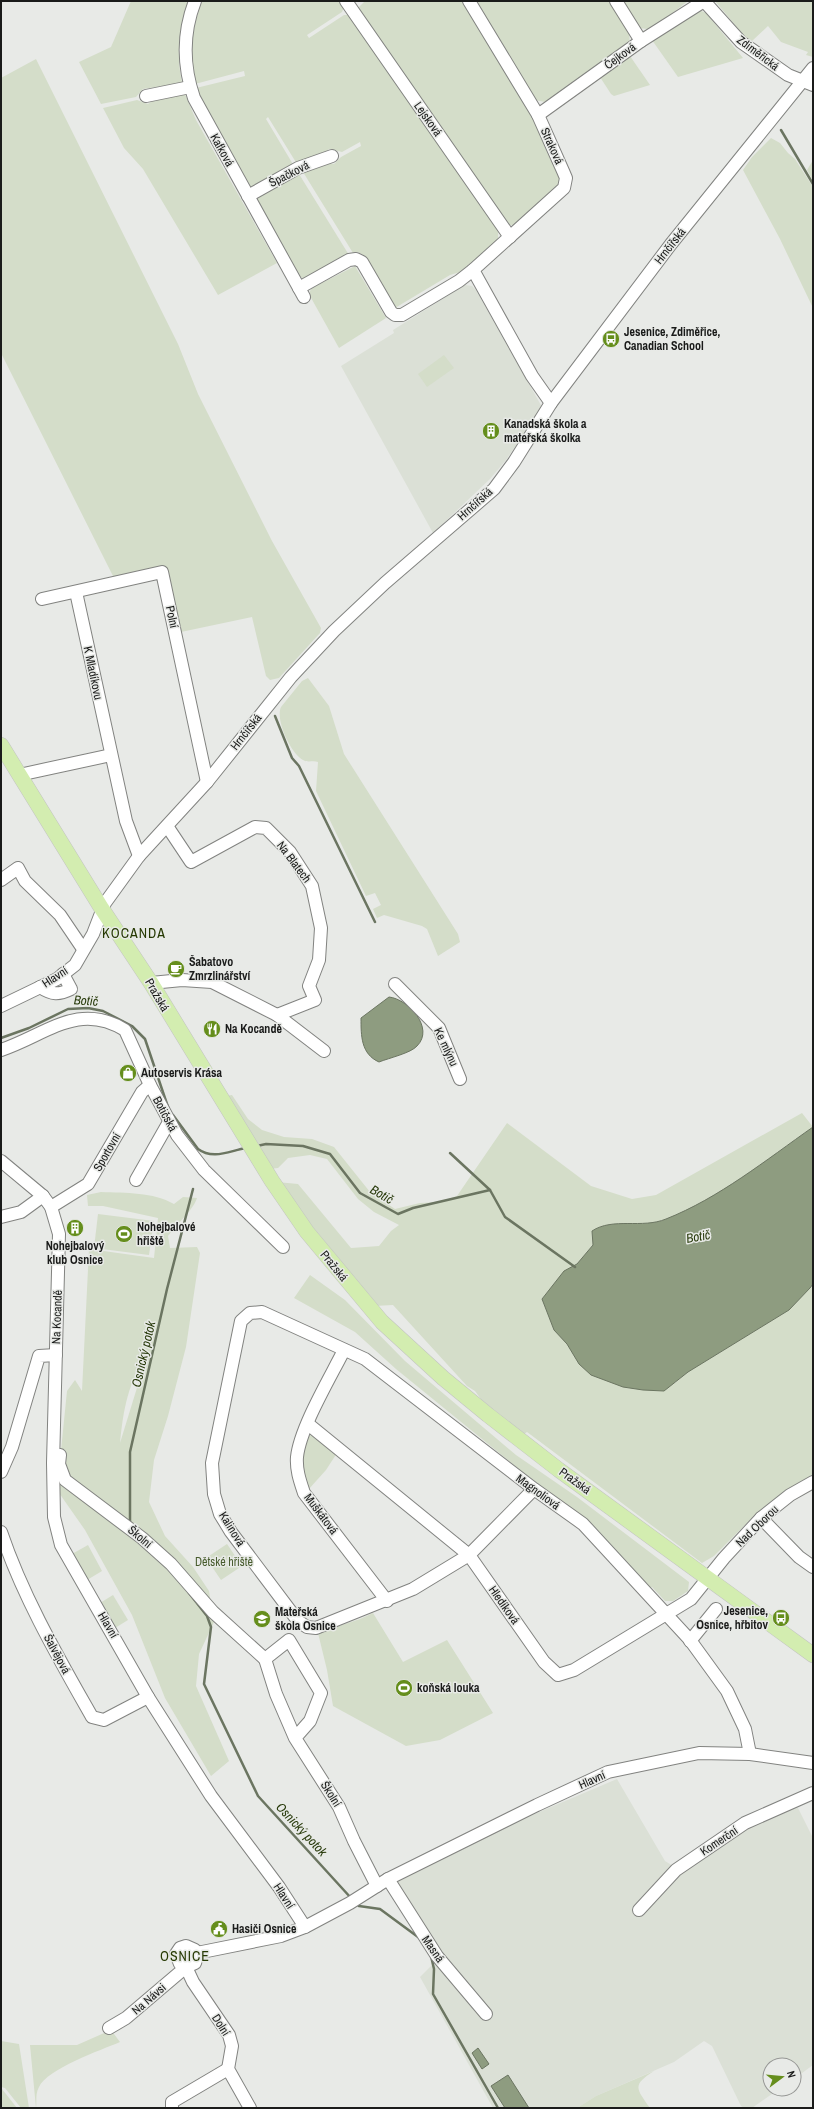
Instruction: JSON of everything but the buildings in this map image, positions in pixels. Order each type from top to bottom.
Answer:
[{"type":"main road","name":"Pražská","points":[[1,745],[102,909],[151,983],[250,1146],[307,1232],[382,1322],[443,1378],[559,1470],[813,1655]]},
{"type":"street","name":"Kafková","points":[[195,1],[189,20],[186,40],[186,65],[190,87],[198,108],[301,292],[349,260],[358,259],[362,262],[391,312],[400,315],[459,281]]},
{"type":"street","name":"Lejsková","points":[[346,1],[510,237]]},
{"type":"street","name":"Straková","points":[[459,281],[561,192],[566,184],[563,171],[538,114],[469,1]]},
{"type":"street","points":[[616,1],[641,41]]},
{"type":"street","name":"Čejková","points":[[538,114],[641,41],[704,1]]},
{"type":"street","name":"Zdiměřická","points":[[704,1],[741,42],[788,75],[807,82]]},
{"type":"street","name":"Hrnčířská","points":[[102,909],[139,856],[207,782],[271,700],[334,631],[385,583],[494,489],[514,462],[551,403],[671,244],[807,82],[813,68]]},
{"type":"street","points":[[146,96],[190,87]]},
{"type":"street","name":"Špačková","points":[[248,196],[298,168],[332,156]]},
{"type":"street","points":[[473,270],[532,376],[551,403]]},
{"type":"street","name":"Polní","points":[[42,599],[162,572],[207,782]]},
{"type":"street","name":"K Mladíkovu","points":[[76,592],[110,755],[126,821],[139,856]]},
{"type":"street","points":[[19,775],[110,755]]},
{"type":"street","name":"Na Blatech","points":[[167,826],[191,862],[255,827],[266,828],[290,852],[312,886],[320,928],[319,960],[309,986],[315,1000],[277,1014]]},
{"type":"street","points":[[1,880],[18,868],[25,882],[60,915],[83,949]]},
{"type":"street","name":"Hlavní","points":[[1,1006],[40,987],[63,974],[74,965],[93,934],[102,909]]},
{"type":"street","points":[[40,987],[49,993],[60,994],[71,989],[63,974]]},
{"type":"street","points":[[151,983],[182,980],[212,982],[277,1014],[324,1051]]},
{"type":"street","name":"Ke mlýnu","points":[[395,984],[439,1028],[460,1079]]},
{"type":"street","name":"Botičská","points":[[1,1050],[30,1039],[66,1021],[76,1018],[93,1018],[125,1030],[150,1085],[180,1140],[204,1170],[283,1247]]},
{"type":"street","name":"Sportovní","points":[[51,1207],[88,1184],[142,1092],[150,1085]]},
{"type":"street","points":[[136,1180],[169,1122]]},
{"type":"street","name":"Na Kocandě","points":[[1,1161],[43,1196],[51,1207],[59,1234],[55,1401]]},
{"type":"street","points":[[1,1217],[21,1212],[43,1196]]},
{"type":"street","name":"Magnoliová","points":[[250,1313],[262,1312],[365,1359],[534,1489],[583,1524],[690,1641],[727,1691],[745,1729],[750,1754]]},
{"type":"street","name":"Kalinová","points":[[250,1313],[244,1317],[238,1326],[212,1463],[214,1494],[220,1514],[231,1532],[298,1621],[307,1628],[316,1628],[387,1601],[413,1589],[469,1555],[534,1489]]},
{"type":"street","name":"Muškátová","points":[[344,1350],[300,1439],[297,1457],[297,1474],[304,1493],[387,1601]]},
{"type":"street","points":[[1,1472],[12,1446],[39,1356],[56,1355]]},
{"type":"street","name":"Hlavní","points":[[55,1401],[53,1463],[54,1518],[61,1545],[148,1696],[211,1796],[279,1887],[304,1927],[355,1900],[388,1879],[537,1805],[608,1772],[699,1753],[750,1754],[813,1763]]},
{"type":"street","name":"Školní","points":[[55,1401],[61,1416],[60,1464],[66,1480],[142,1538],[171,1564],[213,1612],[264,1659],[276,1694],[295,1738],[340,1807],[354,1841],[377,1886]]},
{"type":"street","name":"Hledíková","points":[[308,1424],[469,1555],[544,1662],[558,1675],[574,1670],[691,1599],[708,1578]]},
{"type":"street","name":"Nad Oborou","points":[[708,1578],[724,1558],[761,1518],[790,1495],[813,1482]]},
{"type":"street","points":[[761,1518],[799,1557],[813,1567]]},
{"type":"street","name":"Šalvějová","points":[[1,1532],[12,1563],[52,1647],[92,1717],[104,1720],[148,1696]]},
{"type":"street","points":[[690,1641],[716,1609]]},
{"type":"street","points":[[264,1659],[289,1640],[321,1693],[310,1722],[295,1738]]},
{"type":"street","name":"Komerční","points":[[639,1910],[676,1870],[745,1823],[813,1793]]},
{"type":"street","name":"Masná","points":[[388,1879],[437,1956],[486,2014]]},
{"type":"street","points":[[186,1967],[177,1961],[178,1951],[186,1946],[193,1948],[197,1953],[281,1936],[304,1927]]},
{"type":"street","name":"Na Návsi","points":[[109,2028],[126,2018],[186,1967],[195,1963],[197,1953]]},
{"type":"street","name":"Dolní","points":[[186,1967],[193,1982],[229,2035],[232,2046],[228,2069]]},
{"type":"street","points":[[172,2108],[172,2102],[228,2069],[250,2108]]},
{"type":"shaded area","points":[[465,285],[472,286],[476,290],[542,407],[506,460],[490,479],[433,533],[341,366],[394,333],[393,330]]},
{"type":"shaded area","points":[[617,1779],[665,1861],[681,1871],[743,1828],[776,1811],[798,1808],[813,1838],[813,2065],[802,2073],[802,2057],[762,2057],[762,2097],[768,2097],[752,2108],[744,2108],[741,2106],[712,2046],[704,2041],[674,2062],[596,2096],[577,2108],[493,2108],[420,1977],[439,1958],[395,1879],[504,1827]]},
{"type":"green space","points":[[131,1],[188,1],[182,21],[179,42],[179,62],[182,83],[143,89],[136,97],[101,104],[79,62],[111,47]]},
{"type":"green space","points":[[202,1],[340,1],[344,7],[342,12],[307,35],[309,38],[344,15],[350,15],[490,217],[489,218],[498,230],[497,241],[460,272],[450,275],[395,308],[365,256],[358,252],[353,253],[303,172],[328,163],[334,164],[341,157],[361,146],[360,142],[342,152],[329,149],[325,153],[297,164],[268,117],[266,119],[294,166],[252,188],[249,188],[196,88],[245,76],[244,71],[195,84],[192,62],[192,42],[198,12]]},
{"type":"green space","points":[[365,1],[462,1],[530,112],[560,175],[560,186],[514,225],[508,225],[358,8]]},
{"type":"green space","points":[[474,1],[610,1],[629,32],[629,43],[545,102],[535,100]]},
{"type":"green space","points":[[621,1],[688,1],[653,28],[647,29],[639,28]]},
{"type":"green space","points":[[715,1],[813,1],[813,57],[806,55],[808,52],[781,42],[768,26],[752,41],[745,37]]},
{"type":"green space","points":[[699,10],[706,13],[743,58],[678,77],[652,40]]},
{"type":"green space","points":[[630,56],[650,85],[614,96],[611,94],[600,77]]},
{"type":"green space","points":[[36,59],[178,344],[198,394],[272,541],[321,628],[320,633],[279,678],[270,680],[266,676],[252,617],[181,632],[165,575],[115,580],[1,353],[1,78]]},
{"type":"green space","points":[[185,94],[196,120],[277,263],[218,295],[143,169],[124,148],[103,108],[137,100],[148,104],[153,100]]},
{"type":"green space","points":[[771,138],[780,143],[795,159],[813,187],[813,308],[780,239],[743,170],[752,157]]},
{"type":"green space","points":[[813,160],[813,181],[807,170]]},
{"type":"green space","points":[[299,174],[349,255],[305,279],[298,276],[256,200],[257,197]]},
{"type":"green space","points":[[355,266],[386,318],[339,348],[310,296],[310,291],[312,288]]},
{"type":"green space","points":[[444,355],[454,368],[427,387],[418,374]]},
{"type":"green space","points":[[308,678],[329,706],[344,754],[458,934],[460,942],[438,956],[427,929],[422,926],[384,915],[377,918],[373,909],[381,905],[375,893],[366,896],[316,791],[318,762],[305,761],[298,757],[285,736],[280,720],[281,707],[302,681]]},
{"type":"green space","points":[[232,1095],[248,1119],[262,1130],[284,1137],[312,1139],[334,1147],[370,1192],[395,1209],[420,1203],[440,1202],[457,1196],[507,1123],[591,1186],[632,1199],[656,1195],[802,1113],[813,1127],[742,1178],[705,1200],[657,1222],[609,1225],[592,1231],[593,1245],[577,1264],[564,1272],[542,1299],[554,1330],[567,1343],[579,1364],[675,1383],[688,1372],[789,1310],[813,1284],[813,1474],[758,1512],[714,1556],[702,1563],[527,1432],[524,1434],[491,1413],[475,1391],[467,1386],[393,1305],[374,1306],[277,1182],[298,1184],[351,1248],[379,1246],[391,1231],[399,1225],[374,1212],[358,1199],[327,1159],[310,1155],[288,1158],[278,1168],[269,1169],[226,1096]]},
{"type":"green space","points":[[101,1192],[130,1193],[157,1197],[174,1204],[183,1197],[197,1198],[189,1212],[168,1236],[170,1248],[197,1247],[200,1253],[186,1347],[168,1416],[154,1460],[149,1502],[165,1536],[193,1567],[209,1591],[214,1622],[199,1654],[196,1686],[229,1761],[211,1776],[165,1698],[132,1615],[85,1530],[57,1490],[67,1391],[75,1380],[82,1391],[89,1249],[154,1258],[158,1218],[103,1206],[88,1206],[87,1195]],"holes":[[[144,1365],[120,1443],[129,1391],[133,1380]]]},
{"type":"green space","name":"Nohejbalové hřiště","points":[[98,1214],[154,1221],[149,1255],[94,1248]]},
{"type":"green space","points":[[310,1275],[345,1300],[405,1361],[516,1455],[577,1497],[689,1582],[688,1591],[673,1601],[665,1601],[652,1587],[649,1589],[571,1508],[520,1470],[396,1369],[355,1332],[294,1298]]},
{"type":"green space","points":[[311,1435],[317,1437],[337,1453],[326,1470],[308,1490],[300,1463],[305,1438]]},
{"type":"green space","name":"Dětské hřiště","points":[[227,1544],[242,1566],[221,1580],[206,1558]]},
{"type":"green space","points":[[88,1545],[102,1571],[87,1580],[72,1554]]},
{"type":"green space","points":[[113,1595],[128,1620],[115,1628],[100,1603]]},
{"type":"green space","name":"koňská louka","points":[[373,1613],[403,1662],[447,1640],[493,1713],[440,1740],[406,1746],[333,1706],[327,1670],[318,1633]]},
{"type":"green space","points":[[111,2030],[120,2042],[63,2067],[44,2080],[38,2090],[36,2108],[30,2045],[77,2045]]},
{"type":"green space","points":[[1,2041],[19,2044],[29,2108],[21,2108],[5,2088],[1,2087]]},
{"type":"green space","points":[[654,2071],[642,2080],[638,2087],[650,2108],[577,2108],[596,2096]]},
{"type":"green space","points":[[2,2089],[17,2108],[1,2108]]},
{"type":"water","points":[[389,997],[404,1003],[417,1016],[423,1031],[422,1039],[414,1049],[379,1062],[373,1059],[365,1049],[361,1031],[361,1018]]},
{"type":"water","points":[[813,1127],[813,1284],[789,1310],[688,1372],[664,1391],[623,1387],[591,1375],[579,1364],[567,1344],[554,1330],[542,1299],[564,1271],[577,1264],[593,1245],[592,1231],[609,1225],[657,1222],[686,1210],[742,1178]]},
{"type":"water","points":[[478,2048],[489,2064],[482,2069],[472,2053]]},
{"type":"water","points":[[508,2075],[529,2108],[505,2108],[491,2086]]},
{"type":"waterway","points":[[781,130],[813,184]]},
{"type":"waterway","points":[[275,716],[292,758],[299,766],[375,922]]},
{"type":"waterway","name":"Botič","points":[[1,1038],[29,1028],[68,1009],[88,1008],[103,1011],[132,1026],[145,1039],[168,1107]]},
{"type":"waterway","name":"Botič","points":[[173,1115],[198,1149],[204,1152],[209,1154],[221,1154],[246,1148]]},
{"type":"waterway","name":"Botič","points":[[257,1146],[266,1144],[303,1146],[330,1154],[360,1193],[398,1214],[413,1208],[490,1190],[505,1217],[575,1267]]},
{"type":"waterway","points":[[450,1153],[490,1190]]},
{"type":"waterway","name":"Osnický potok","points":[[130,1525],[130,1452],[167,1289],[193,1189]]},
{"type":"waterway","name":"Osnický potok","points":[[189,1593],[207,1616],[211,1627],[204,1684],[258,1796],[351,1898]]},
{"type":"waterway","name":"Osnický potok","points":[[356,1903],[359,1906],[380,1909],[418,1937]]},
{"type":"waterway","name":"Osnický potok","points":[[431,1956],[434,1969],[433,1994],[498,2108]]},
{"type":"place","name":"Jesenice, Zdiměřice, Canadian School","points":[[611,339]]},
{"type":"place","name":"Kanadská škola a mateřská školka","points":[[491,431]]},
{"type":"place","name":"Šabatovo Zmrzlinářství","points":[[176,969]]},
{"type":"place","name":"Na Kocandě","points":[[212,1029]]},
{"type":"place","name":"Autoservis Krása","points":[[128,1073]]},
{"type":"place","name":"Nohejbalový klub Osnice","points":[[75,1228]]},
{"type":"place","name":"Nohejbalové hřiště","points":[[124,1234]]},
{"type":"place","name":"Jesenice, Osnice, hřbitov","points":[[781,1618]]},
{"type":"place","name":"Mateřská škola Osnice","points":[[262,1619]]},
{"type":"place","name":"koňská louka","points":[[404,1688]]},
{"type":"place","name":"Hasiči Osnice","points":[[219,1929]]},
{"type":"district","name":"KOCANDA","points":[[134,933]]},
{"type":"district","name":"OSNICE","points":[[185,1956]]}]
